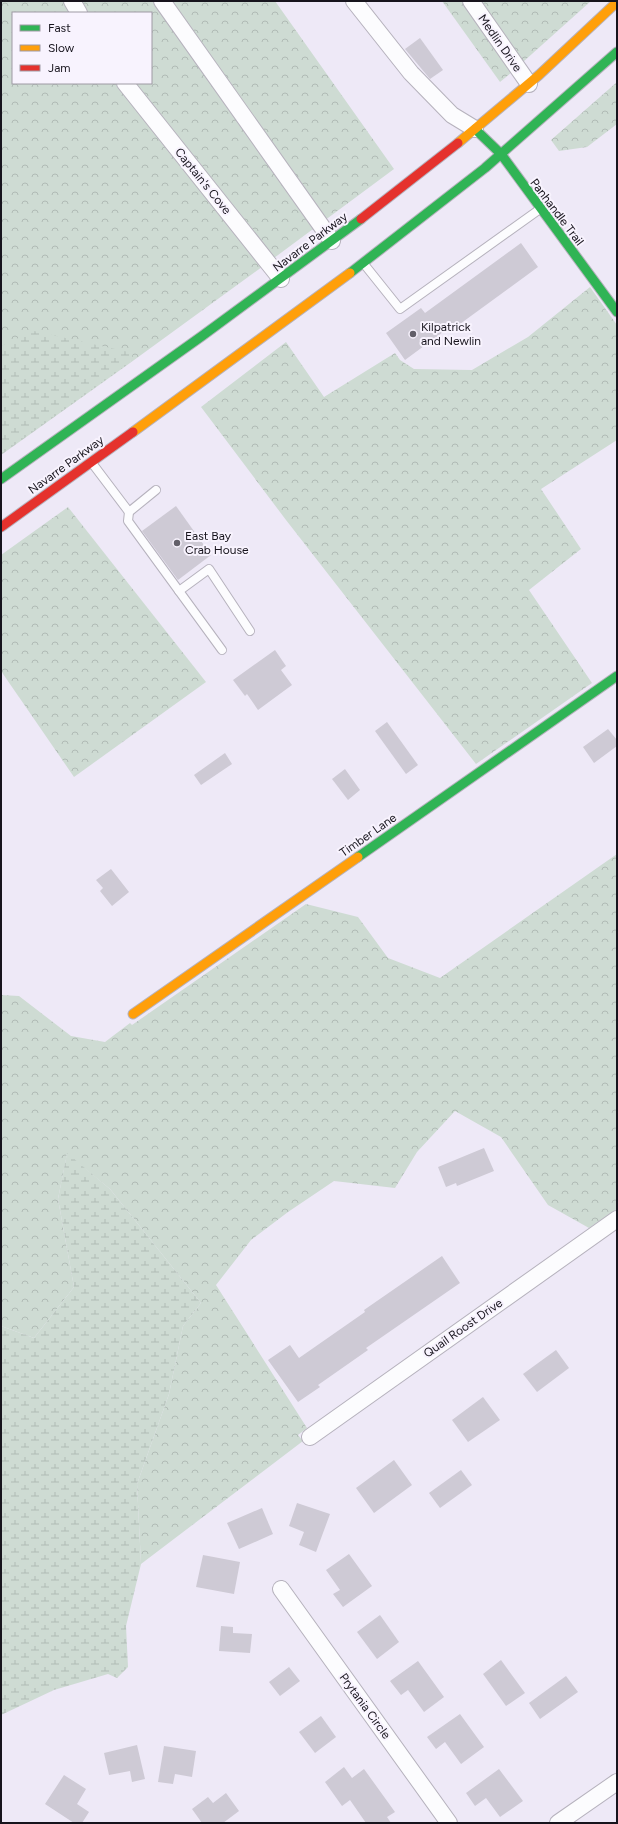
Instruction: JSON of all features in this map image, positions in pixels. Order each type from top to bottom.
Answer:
[{"type":"main road","name":"Navarre Parkway","points":[[1,479],[332,241],[475,129],[529,84],[617,2]]},
{"type":"main road","points":[[601,66],[617,47]]},
{"type":"main road","name":"Navarre Parkway","points":[[1,527],[303,310],[441,204],[501,154],[617,52]]},
{"type":"main road","name":"Panhandle Trail","points":[[475,129],[501,154],[617,312]]},
{"type":"main road","name":"Timber Lane","points":[[133,1014],[617,676]]},
{"type":"street","points":[[72,1],[78,12]]},
{"type":"street","points":[[162,1],[332,241]]},
{"type":"street","points":[[354,1],[411,73],[452,115],[475,129]]},
{"type":"street","name":"Medlin Drive","points":[[471,1],[529,84]]},
{"type":"street","name":"Captain's Cove","points":[[126,84],[281,279]]},
{"type":"street","name":"Quail Roost Drive","points":[[310,1437],[617,1219]]},
{"type":"street","name":"Prytania Circle","points":[[281,1589],[449,1823]]},
{"type":"street","points":[[558,1823],[617,1782]]},
{"type":"lane","points":[[364,263],[400,309],[540,209]]},
{"type":"lane","points":[[92,462],[128,512],[128,521],[222,650]]},
{"type":"lane","points":[[128,512],[156,490]]},
{"type":"lane","points":[[179,591],[209,569],[250,631]]},
{"type":"green space","points":[[1,1],[64,1],[70,12],[12,12],[12,84],[116,84],[262,267],[130,363],[132,353],[1,346]]},
{"type":"green space","points":[[81,1],[275,1],[394,169],[274,258],[136,84],[152,84],[152,12],[87,12]]},
{"type":"green space","points":[[442,1],[462,1],[512,72],[500,82]]},
{"type":"green space","points":[[481,1],[591,1],[523,62]]},
{"type":"green space","points":[[617,82],[617,124],[587,147],[559,151],[551,140]]},
{"type":"green space","points":[[590,287],[617,325],[617,440],[541,489],[581,549],[529,590],[592,683],[476,764],[286,520],[201,407],[286,342],[324,397],[395,353],[400,360],[414,369],[472,370],[528,337]]},
{"type":"green space","points":[[34,331],[133,353],[130,363],[1,455],[1,346]]},
{"type":"green space","points":[[68,507],[206,682],[74,777],[1,671],[1,555]]},
{"type":"green space","points":[[617,854],[617,1209],[589,1228],[548,1205],[501,1137],[455,1111],[417,1152],[395,1188],[334,1181],[288,1212],[251,1240],[216,1285],[307,1428],[298,1435],[303,1441],[141,1564],[137,1484],[169,1394],[183,1326],[201,1303],[110,1189],[67,1154],[58,1199],[74,1287],[34,1338],[1,1326],[1,995],[19,996],[71,1036],[105,1042],[130,1023],[132,1025],[306,904],[358,917],[388,958],[440,978]]},
{"type":"green space","points":[[67,1153],[110,1189],[201,1303],[183,1326],[169,1394],[137,1484],[141,1564],[126,1626],[128,1667],[117,1678],[108,1674],[54,1690],[1,1715],[1,1326],[34,1338],[74,1287],[58,1199]]},
{"type":"building","points":[[420,38],[443,70],[430,79],[405,49]]},
{"type":"building","points":[[521,243],[538,267],[449,332],[447,329],[405,360],[386,333],[421,308],[425,313]]},
{"type":"building","name":"East Bay Crab House","points":[[176,506],[211,555],[178,580],[142,531]]},
{"type":"building","points":[[275,650],[286,666],[281,670],[292,685],[258,710],[247,694],[245,696],[233,680]]},
{"type":"building","points":[[387,722],[418,765],[406,774],[375,731]]},
{"type":"building","points":[[608,729],[617,740],[617,746],[594,763],[583,747]]},
{"type":"building","points":[[225,753],[232,764],[201,785],[194,775]]},
{"type":"building","points":[[345,769],[360,790],[348,800],[332,779]]},
{"type":"building","points":[[111,869],[129,892],[112,906],[100,891],[103,888],[96,880]]},
{"type":"building","points":[[484,1148],[494,1171],[457,1186],[456,1183],[446,1187],[438,1167]]},
{"type":"building","points":[[442,1256],[460,1283],[366,1348],[368,1350],[318,1385],[320,1387],[298,1402],[268,1360],[290,1345],[299,1358],[365,1312],[364,1310]]},
{"type":"building","points":[[556,1350],[569,1368],[537,1392],[523,1374]]},
{"type":"building","points":[[483,1397],[500,1420],[468,1442],[452,1420]]},
{"type":"building","points":[[394,1460],[412,1485],[374,1513],[356,1488]]},
{"type":"building","points":[[461,1470],[472,1485],[440,1508],[429,1493]]},
{"type":"building","points":[[297,1503],[330,1514],[316,1552],[299,1545],[304,1532],[289,1526]]},
{"type":"building","points":[[262,1508],[273,1534],[239,1549],[227,1523]]},
{"type":"building","points":[[349,1554],[372,1586],[343,1607],[333,1594],[340,1590],[326,1570]]},
{"type":"building","points":[[203,1555],[240,1562],[234,1594],[196,1587]]},
{"type":"building","points":[[380,1615],[399,1642],[377,1659],[357,1632]]},
{"type":"building","points":[[221,1626],[233,1627],[233,1633],[252,1634],[250,1653],[219,1651]]},
{"type":"building","points":[[501,1660],[525,1693],[506,1706],[483,1674]]},
{"type":"building","points":[[418,1661],[444,1697],[424,1712],[408,1690],[401,1695],[390,1681]]},
{"type":"building","points":[[289,1667],[300,1681],[280,1696],[269,1682]]},
{"type":"building","points":[[566,1676],[578,1692],[540,1719],[529,1703]]},
{"type":"building","points":[[460,1714],[484,1747],[461,1764],[445,1742],[436,1749],[427,1737]]},
{"type":"building","points":[[321,1716],[336,1737],[315,1753],[299,1732]]},
{"type":"building","points":[[137,1745],[145,1779],[132,1782],[130,1771],[109,1775],[104,1753]]},
{"type":"building","points":[[164,1746],[196,1751],[192,1777],[175,1774],[173,1784],[158,1782]]},
{"type":"building","points":[[344,1767],[352,1778],[364,1769],[395,1812],[387,1817],[391,1823],[366,1823],[350,1800],[342,1806],[325,1782]]},
{"type":"building","points":[[499,1769],[523,1801],[500,1817],[486,1798],[475,1806],[466,1793]]},
{"type":"building","points":[[64,1775],[86,1789],[77,1804],[89,1812],[82,1823],[74,1823],[45,1804]]},
{"type":"building","points":[[226,1793],[239,1811],[223,1823],[202,1823],[192,1809],[208,1797],[213,1803]]},
{"type":"traffic: fast","points":[[350,273],[485,168],[617,52]]},
{"type":"traffic: fast","points":[[475,129],[501,154],[617,312]]},
{"type":"traffic: fast","points":[[1,479],[202,336],[361,219]]},
{"type":"traffic: fast","points":[[358,857],[617,676]]},
{"type":"traffic: slow","points":[[458,143],[539,75],[617,2]]},
{"type":"traffic: slow","points":[[133,432],[350,273]]},
{"type":"traffic: slow","points":[[133,1014],[358,857]]},
{"type":"traffic: jam","points":[[361,219],[458,143]]},
{"type":"traffic: jam","points":[[1,527],[133,432]]},
{"type":"place","name":"Kilpatrick and Newlin","points":[[413,334]]},
{"type":"place","name":"East Bay Crab House","points":[[177,543]]}]
